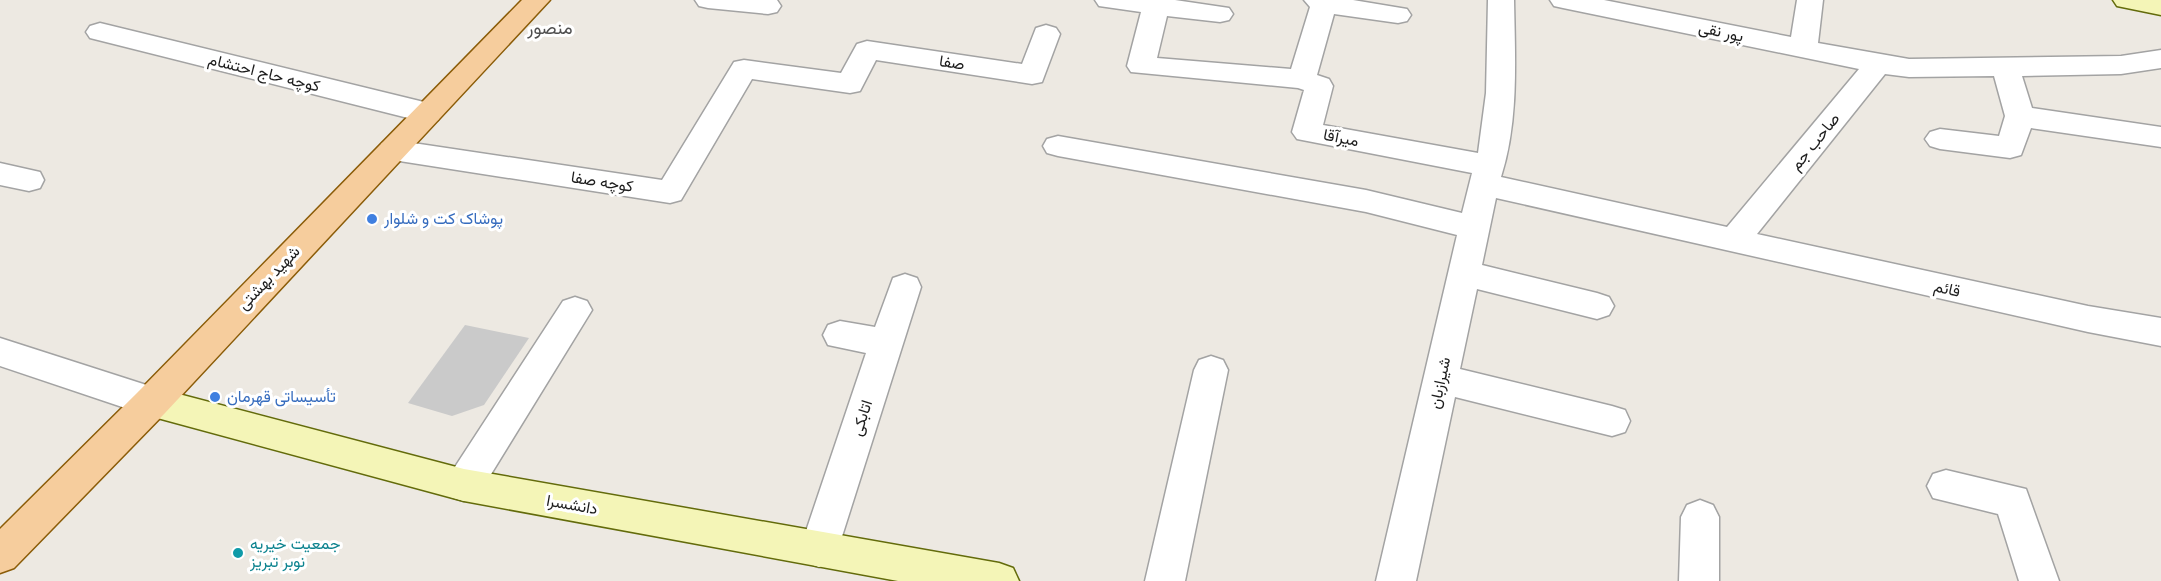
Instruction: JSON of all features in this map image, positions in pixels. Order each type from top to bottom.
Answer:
[{"type":"main road","name":"شهید بهشتى","points":[[0,555],[152,402],[537,0]]},
{"type":"main road","points":[[2126,0],[2161,7]]},
{"type":"main road","name":"دانشسرا","points":[[152,402],[464,485],[999,581]]},
{"type":"street","points":[[708,0],[768,6]]},
{"type":"street","points":[[1108,0],[1157,2],[1220,14]]},
{"type":"street","name":"شیرازبان","points":[[1396,581],[1474,228],[1488,175],[1499,117],[1501,0]]},
{"type":"street","name":"پور نقی","points":[[1563,0],[1878,64]]},
{"type":"street","points":[[1803,49],[1810,0]]},
{"type":"street","points":[[1157,2],[1141,66],[1302,80],[1321,2],[1398,15]]},
{"type":"street","name":"کوچه حاج احتشام","points":[[100,32],[428,114]]},
{"type":"street","name":"صفا","points":[[744,69],[850,84],[867,50],[1032,75],[1046,34]]},
{"type":"street","points":[[1878,64],[1909,68],[2121,65],[2161,59]]},
{"type":"street","name":"صاحب جم","points":[[1734,241],[1878,64]]},
{"type":"street","points":[[1940,139],[2010,148],[2020,116],[2005,66]]},
{"type":"street","name":"کوچه صفا","points":[[393,150],[670,192],[744,69]]},
{"type":"street","name":"میرآقا","points":[[1302,80],[1319,86],[1307,132],[1488,175]]},
{"type":"street","points":[[2020,116],[2160,140]]},
{"type":"street","points":[[1058,146],[1366,201],[1474,228]]},
{"type":"street","points":[[0,174],[29,180]]},
{"type":"street","points":[[1488,175],[1734,241]]},
{"type":"street","name":"قائم","points":[[1734,241],[2088,319],[2161,332]]},
{"type":"street","points":[[1464,273],[1597,306]]},
{"type":"street","name":"اتابکی","points":[[819,549],[905,287]]},
{"type":"street","points":[[464,485],[574,309]]},
{"type":"street","points":[[840,335],[887,342]]},
{"type":"street","points":[[0,352],[152,402]]},
{"type":"street","points":[[1165,581],[1211,370]]},
{"type":"street","points":[[1441,379],[1612,421]]},
{"type":"street","points":[[1946,486],[2013,501],[2039,581]]},
{"type":"street","points":[[1699,581],[1700,517]]},
{"type":"shaded area","points":[[465,325],[529,338],[484,405],[452,416],[408,403]]},
{"type":"place","name":"پوشاک کت و شلوار","points":[[372,219]]},
{"type":"place","name":"تأسیساتی قهرمان","points":[[215,397]]},
{"type":"place","name":"جمعیت خیریه نوبر تبریز","points":[[238,553]]},
{"type":"district","name":"منصور","points":[[550,28]]}]
